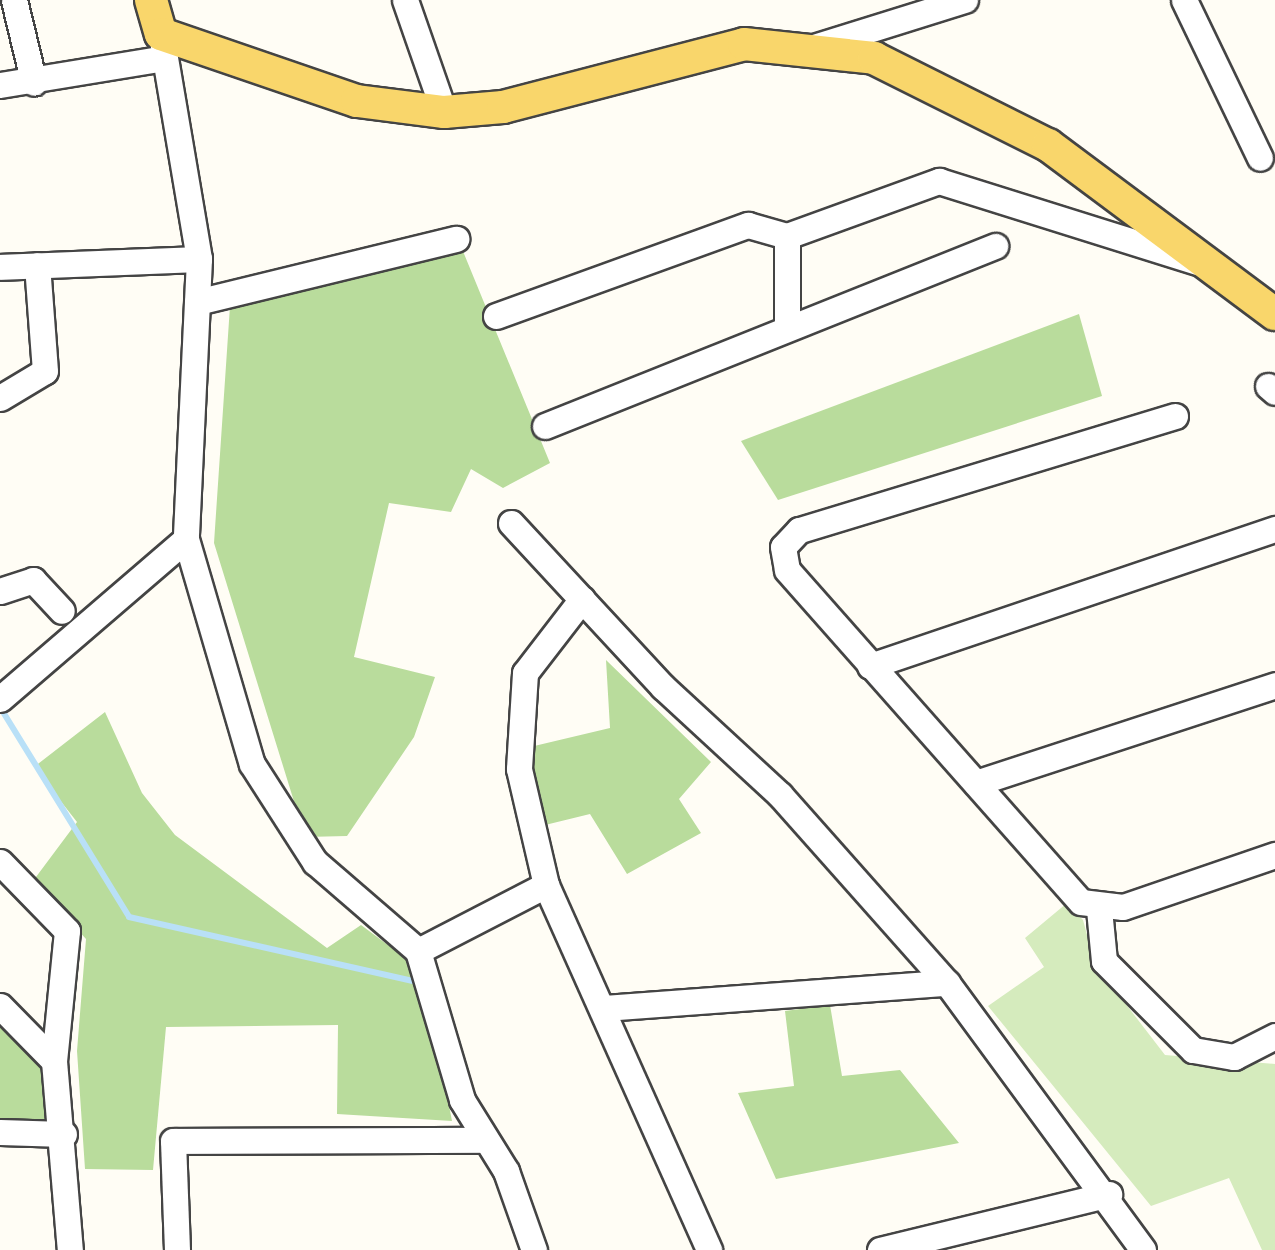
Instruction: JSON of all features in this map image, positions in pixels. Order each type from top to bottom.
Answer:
[{"type":"main road","points":[[152,0],[163,46],[338,96],[444,112],[503,107],[744,44],[817,46],[874,58],[1048,146],[1275,314]]},
{"type":"street","points":[[14,0],[34,83]]},
{"type":"street","points":[[405,0],[444,112]]},
{"type":"street","points":[[817,46],[964,0]]},
{"type":"street","points":[[1184,0],[1260,158]]},
{"type":"street","points":[[0,85],[34,83],[163,46],[199,259],[186,539],[252,764],[278,818],[418,950],[462,1100],[534,1250]]},
{"type":"street","points":[[496,316],[748,225],[787,236],[940,181],[1220,270]]},
{"type":"street","points":[[787,236],[787,324]]},
{"type":"street","points":[[197,302],[456,239]]},
{"type":"street","points":[[546,426],[787,324],[995,246]]},
{"type":"street","points":[[0,267],[199,259]]},
{"type":"street","points":[[0,398],[45,371],[37,266]]},
{"type":"street","points":[[1175,416],[799,530],[784,547],[787,570],[1081,902],[1099,910],[1275,855]]},
{"type":"street","points":[[511,523],[780,795],[947,983],[1109,1194],[1143,1250]]},
{"type":"street","points":[[870,666],[1275,530]]},
{"type":"street","points":[[0,699],[186,539]]},
{"type":"street","points":[[0,590],[32,580],[62,611]]},
{"type":"street","points":[[582,599],[525,673],[520,769],[546,886],[709,1250]]},
{"type":"street","points":[[976,783],[1275,685]]},
{"type":"street","points":[[0,862],[67,930],[54,1061],[64,1134],[70,1250]]},
{"type":"street","points":[[418,950],[546,886]]},
{"type":"street","points":[[1099,910],[1104,961],[1193,1050],[1234,1057],[1275,1036]]},
{"type":"street","points":[[603,1008],[947,983]]},
{"type":"street","points":[[0,1006],[54,1061]]},
{"type":"street","points":[[0,1132],[64,1134]]},
{"type":"street","points":[[177,1250],[173,1141],[484,1140]]},
{"type":"street","points":[[880,1250],[1109,1194]]},
{"type":"green space","points":[[460,244],[550,463],[503,488],[471,469],[451,512],[389,503],[354,657],[435,677],[414,737],[347,836],[305,837],[214,543],[230,306]]},
{"type":"green space","points":[[1079,314],[1102,396],[778,500],[741,441]]},
{"type":"green space","points":[[606,660],[711,762],[679,799],[701,833],[627,874],[590,814],[541,826],[530,747],[610,728]]},
{"type":"green space","points":[[105,712],[142,793],[175,835],[327,948],[361,925],[423,971],[452,1121],[337,1114],[338,1025],[166,1027],[153,1170],[85,1169],[77,1051],[86,939],[33,881],[77,822],[34,767]]},
{"type":"green space","points":[[1067,903],[1083,920],[1095,964],[1165,1055],[1275,1064],[1275,1250],[1262,1250],[1229,1178],[1151,1206],[988,1006],[1044,967],[1025,938]]},
{"type":"green space","points":[[830,1005],[842,1076],[900,1070],[959,1143],[776,1179],[738,1093],[794,1086],[785,1011]]},
{"type":"green space","points":[[0,1019],[45,1058],[50,1121],[0,1121]]},
{"type":"waterway","points":[[0,707],[129,917],[413,981]]}]
